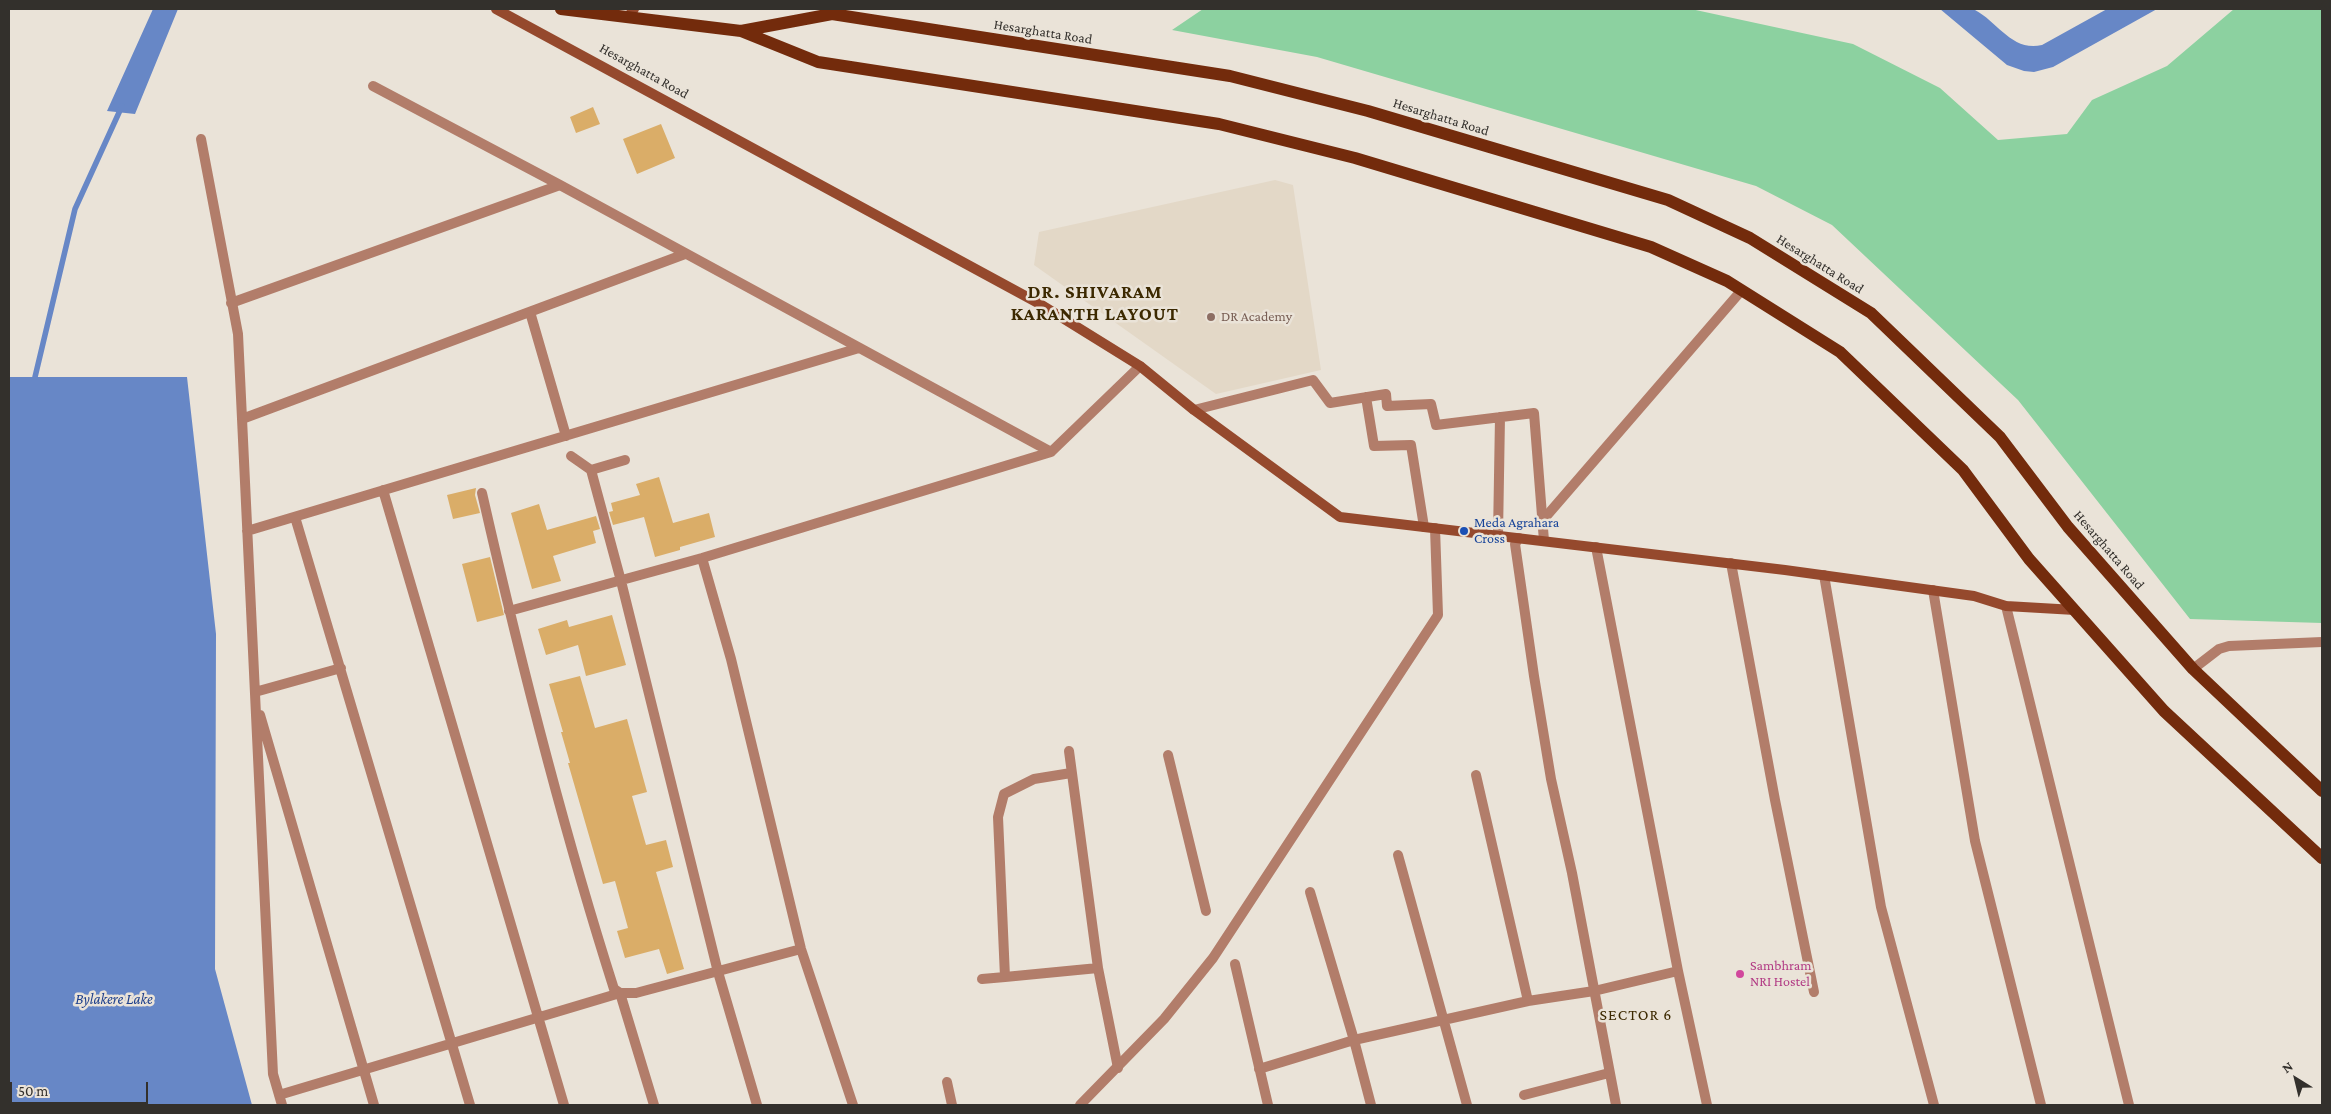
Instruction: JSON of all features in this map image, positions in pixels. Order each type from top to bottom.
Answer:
[{"type":"main road","name":"Hesarghatta Road","points":[[496,9],[1040,304],[1140,366],[1194,410],[1340,517],[1596,547],[1933,590],[1974,596],[2006,606],[2075,610]]},
{"type":"main road","points":[[561,9],[631,13],[741,31],[818,62],[1220,124],[1355,158],[1651,247],[1727,281],[1840,352],[1963,470],[2029,558],[2164,711],[2322,858]]},
{"type":"main road","name":"Hesarghatta Road","points":[[741,31],[832,14],[1230,76],[1368,111],[1668,200],[1750,238],[1870,312],[2000,437],[2068,527],[2192,669],[2322,791]]},
{"type":"street","points":[[372,86],[560,185],[1051,452]]},
{"type":"street","points":[[201,139],[230,303],[238,334],[273,1074],[280,1100],[364,1070],[620,993],[636,993],[802,949]]},
{"type":"street","points":[[230,303],[560,185]]},
{"type":"street","points":[[242,419],[685,254]]},
{"type":"street","points":[[1543,520],[1741,290]]},
{"type":"street","points":[[530,312],[566,436]]},
{"type":"street","points":[[247,531],[859,348]]},
{"type":"street","points":[[509,611],[702,558],[1051,452],[1140,366]]},
{"type":"street","points":[[1194,410],[1313,380],[1330,403],[1386,394],[1387,406],[1431,404],[1436,426],[1534,413],[1544,541]]},
{"type":"street","points":[[1366,397],[1374,446],[1411,445],[1424,527]]},
{"type":"street","points":[[1498,535],[1500,417]]},
{"type":"street","points":[[571,456],[591,470],[621,581],[718,972],[757,1105]]},
{"type":"street","points":[[591,470],[625,460]]},
{"type":"street","points":[[383,490],[564,1105]]},
{"type":"street","points":[[482,493],[509,611],[596,932],[614,989],[620,993],[654,1105]]},
{"type":"street","points":[[295,517],[470,1105]]},
{"type":"street","points":[[1086,1103],[1164,1019],[1213,958],[1438,615],[1435,528]]},
{"type":"street","points":[[1519,538],[1515,544],[1551,779],[1616,1105]]},
{"type":"street","points":[[1596,547],[1678,971],[1707,1105]]},
{"type":"street","points":[[702,558],[731,659],[802,949],[853,1105]]},
{"type":"street","points":[[1730,564],[1774,800],[1814,992]]},
{"type":"street","points":[[1824,576],[1881,907],[1934,1105]]},
{"type":"street","points":[[1933,590],[1975,841],[2041,1105]]},
{"type":"street","points":[[2006,606],[2129,1105]]},
{"type":"street","points":[[2192,669],[2219,649],[2229,646],[2322,642]]},
{"type":"street","points":[[255,696],[341,668]]},
{"type":"street","points":[[255,696],[374,1105]]},
{"type":"street","points":[[1069,751],[1098,968],[1118,1068]]},
{"type":"street","points":[[1168,755],[1206,911]]},
{"type":"street","points":[[1005,977],[998,817],[1004,794],[1034,779],[1071,773]]},
{"type":"street","points":[[1476,775],[1528,1001]]},
{"type":"street","points":[[1398,856],[1467,1105]]},
{"type":"street","points":[[1310,892],[1354,1040],[1371,1105]]},
{"type":"street","points":[[1235,964],[1268,1105]]},
{"type":"street","points":[[982,979],[1098,968]]},
{"type":"street","points":[[1259,1069],[1354,1040],[1528,1001],[1594,990],[1678,971]]},
{"type":"street","points":[[1524,1095],[1609,1073]]},
{"type":"street","points":[[947,1082],[952,1105]]},
{"type":"shaded area","name":"DR Academy","points":[[1275,180],[1293,185],[1321,370],[1216,394],[1034,265],[1039,232]]},
{"type":"green space","points":[[1203,9],[1691,9],[1853,44],[1940,88],[1998,140],[2067,134],[2092,100],[2167,66],[2234,9],[2322,9],[2322,623],[2190,619],[2018,400],[1832,225],[1756,186],[1317,57],[1172,30]]},
{"type":"water","points":[[1963,8],[1975,10],[2006,35],[2022,44],[2031,46],[2042,45],[2107,9],[2157,9],[2053,67],[2034,72],[2024,71],[2007,65],[1940,9]]},
{"type":"water","points":[[153,9],[178,9],[135,114],[107,111]]},
{"type":"water","name":"Bylakere Lake","points":[[9,377],[187,377],[216,634],[215,969],[252,1105],[9,1105]]},
{"type":"building","points":[[593,107],[600,124],[576,133],[570,117]]},
{"type":"building","points":[[661,124],[675,158],[637,174],[623,139]]},
{"type":"building","points":[[659,477],[673,523],[709,513],[715,537],[680,547],[680,550],[655,557],[644,517],[613,525],[609,512],[613,511],[611,503],[640,495],[636,484]]},
{"type":"building","points":[[476,488],[475,495],[480,513],[453,519],[447,495]]},
{"type":"building","points":[[539,504],[547,530],[596,516],[600,529],[593,531],[596,543],[553,556],[561,581],[532,589],[511,513]]},
{"type":"building","points":[[490,557],[504,615],[477,622],[462,564]]},
{"type":"building","points":[[612,615],[626,665],[586,676],[578,645],[546,655],[538,629],[567,620],[569,627]]},
{"type":"building","points":[[580,676],[595,728],[627,719],[647,792],[632,796],[646,845],[666,840],[673,867],[656,872],[684,969],[667,974],[659,949],[625,958],[617,931],[628,928],[615,881],[603,884],[568,763],[570,763],[561,732],[563,732],[549,684]]},
{"type":"waterway","points":[[35,377],[75,209],[122,106]]},
{"type":"place","name":"DR Academy","points":[[1211,317]]},
{"type":"place","name":"Meda Agrahara Cross","points":[[1464,531]]},
{"type":"place","name":"Sambhram NRI Hostel","points":[[1740,974]]},
{"type":"district","name":"DR. SHIVARAM KARANTH LAYOUT","points":[[1095,303]]},
{"type":"district","name":"SECTOR 6","points":[[1636,1015]]}]
